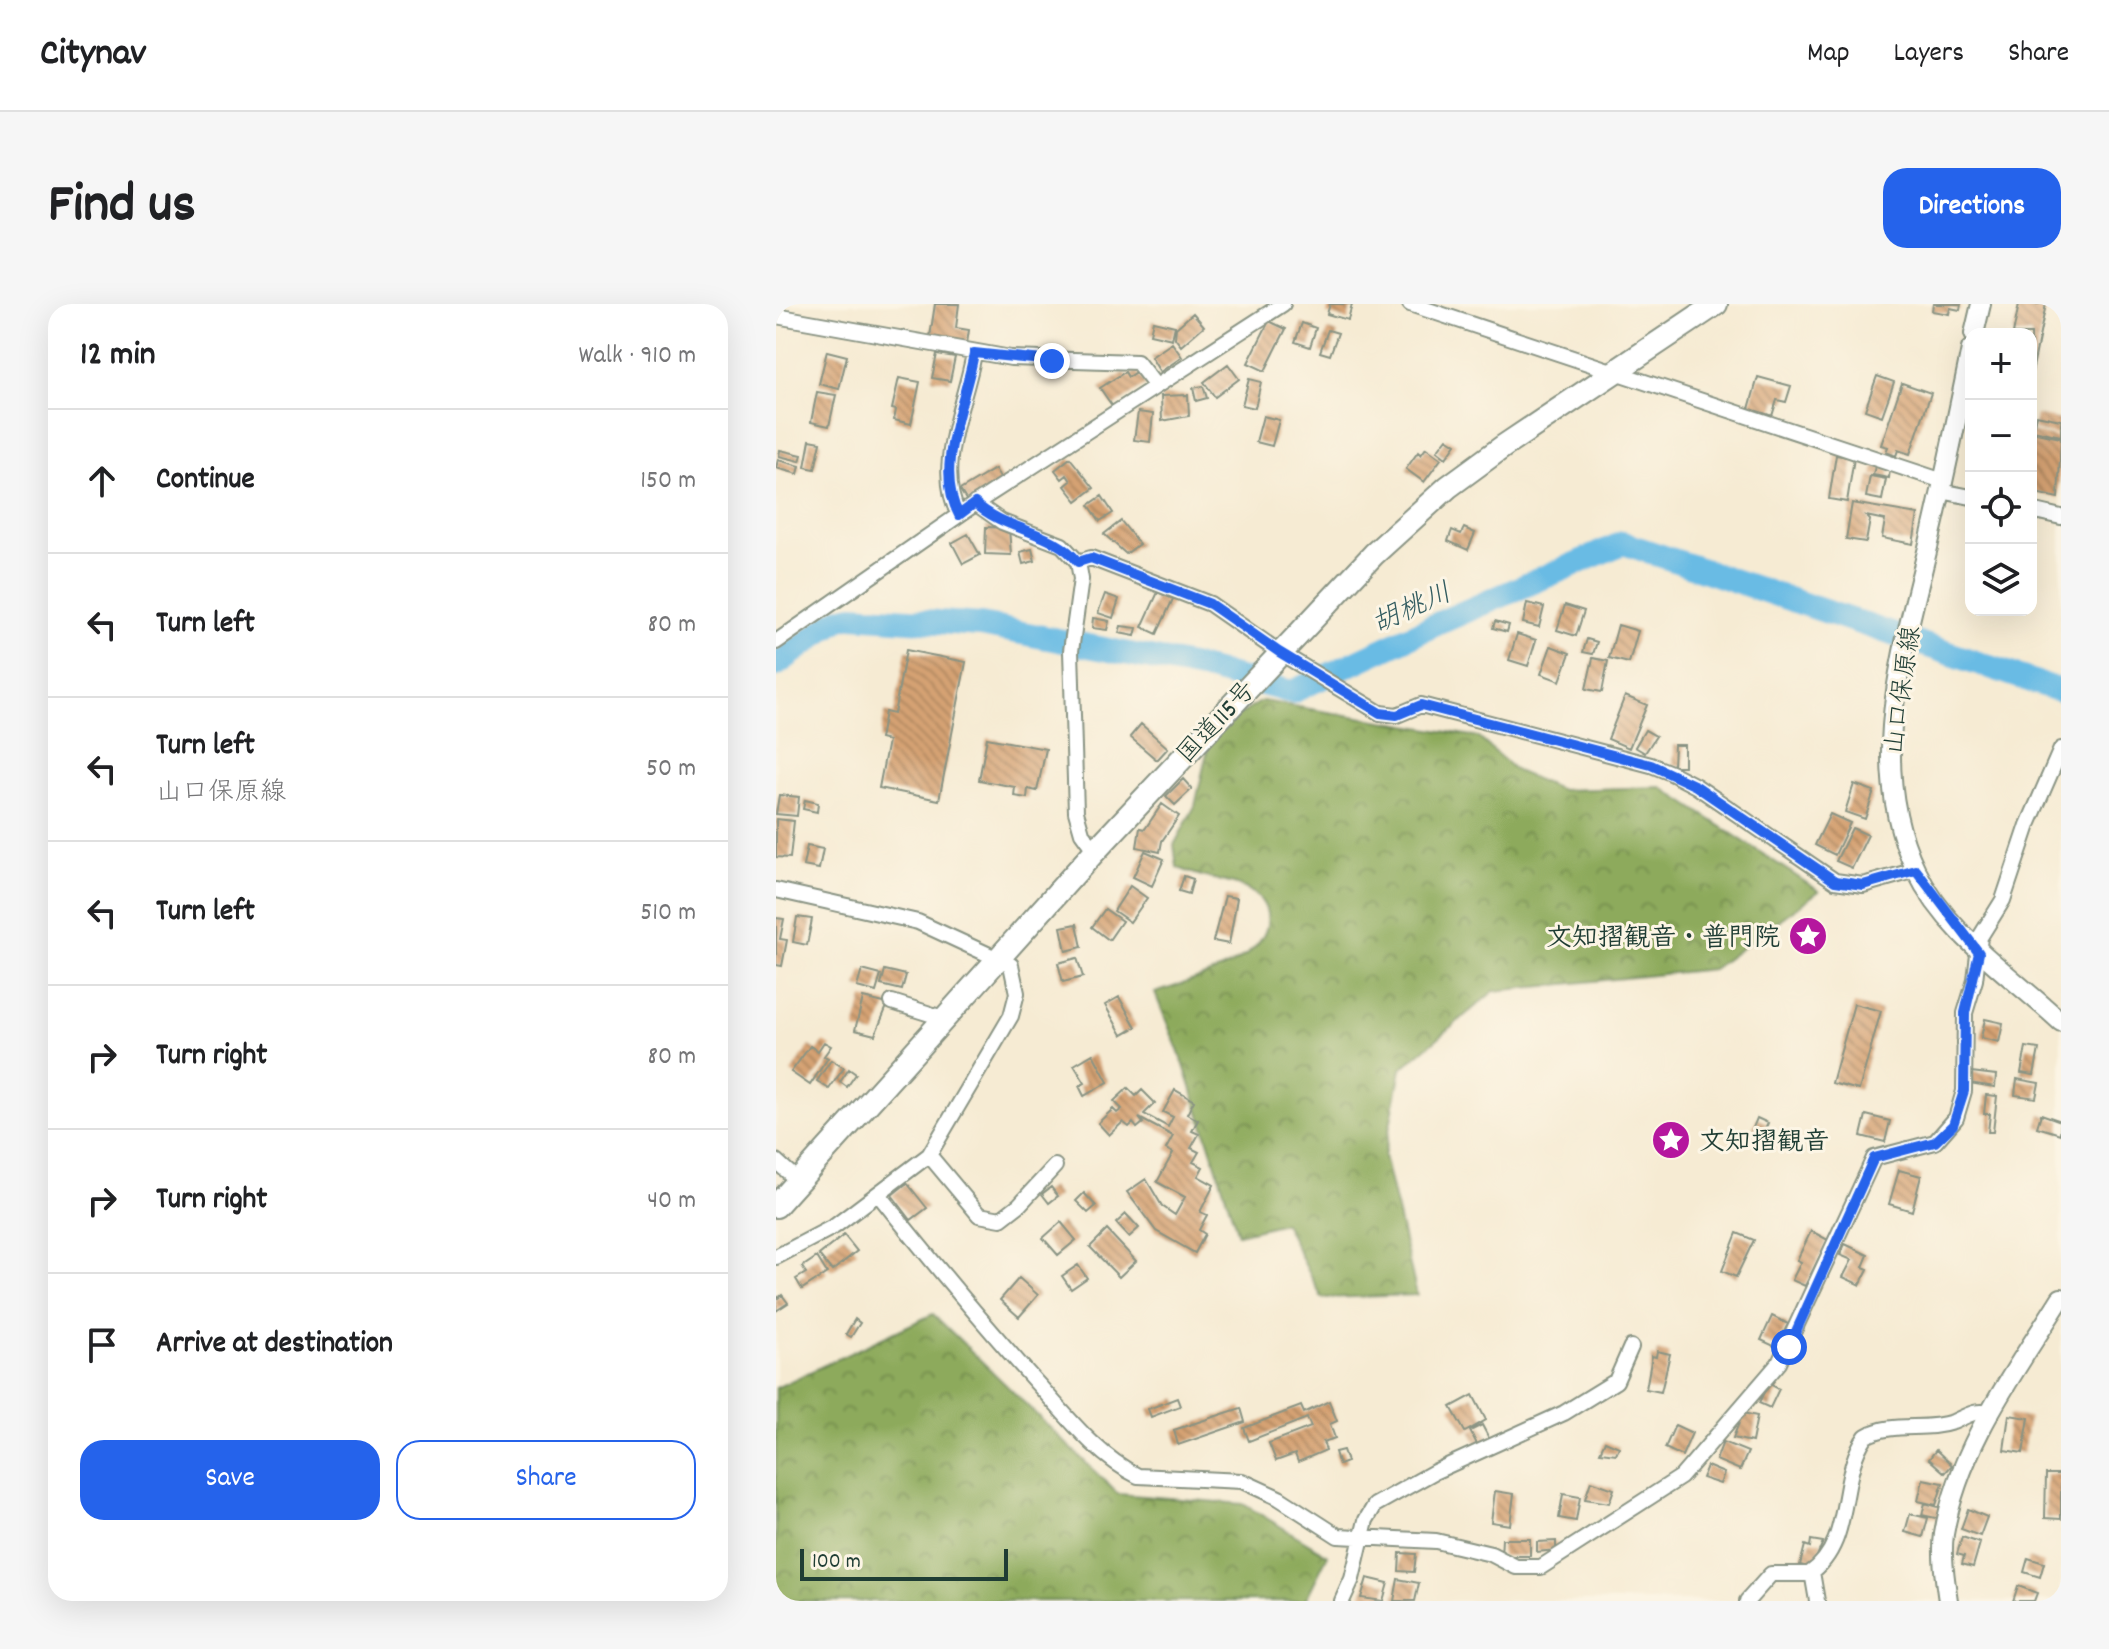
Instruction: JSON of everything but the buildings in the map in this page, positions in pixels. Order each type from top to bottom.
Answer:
[{"type":"highway","name":"国道115号","points":[[776,1206],[1095,851],[1374,554],[1448,487],[1615,370],[1716,304]]},
{"type":"main road","points":[[1975,328],[1981,304]]},
{"type":"main road","name":"山口保原線","points":[[1965,377],[1898,675],[1891,725],[1890,774],[1899,819],[1916,870],[1979,953],[2061,1022]]},
{"type":"main road","points":[[1948,1601],[1944,1534],[1958,1479],[1989,1413],[2061,1298]]},
{"type":"street","points":[[776,642],[975,503],[1283,304]]},
{"type":"street","points":[[1410,304],[1615,370],[1965,495]]},
{"type":"street","points":[[776,316],[1035,362],[1134,362],[1155,385]]},
{"type":"street","points":[[959,515],[951,495],[949,463],[974,353]]},
{"type":"street","points":[[975,503],[1002,522],[1062,545],[1078,562],[1081,579],[1071,651],[1076,812],[1082,833],[1095,851]]},
{"type":"street","points":[[2037,511],[2061,517]]},
{"type":"street","points":[[1078,562],[1091,558],[1210,604],[1279,652],[1380,713],[1397,715],[1421,705],[1651,765],[1696,786],[1835,881],[1863,885],[1916,870]]},
{"type":"street","points":[[878,1194],[957,1295],[1089,1441],[1117,1465],[1138,1476],[1242,1481],[1279,1498],[1338,1536],[1361,1540],[1436,1541],[1491,1554],[1516,1567],[1535,1569],[1681,1477],[1789,1347],[1874,1158],[1935,1142],[1953,1125],[1964,1091],[1964,1024],[1983,927],[2003,900],[2028,825],[2061,749]]},
{"type":"street","points":[[776,890],[918,922],[1001,959],[1011,965],[1015,974],[1015,1007],[929,1155],[835,1226],[776,1257]]},
{"type":"street","points":[[892,1002],[946,1019]]},
{"type":"street","points":[[929,1155],[979,1215],[1001,1219],[1019,1205],[1055,1166]]},
{"type":"street","points":[[776,1161],[798,1181]]},
{"type":"street","points":[[1342,1601],[1375,1505],[1434,1472],[1564,1413],[1616,1381],[1631,1347]]},
{"type":"street","points":[[1747,1601],[1764,1579],[1774,1572],[1812,1572],[1824,1560],[1836,1536],[1857,1453],[1866,1436],[1885,1428],[1949,1423],[1971,1414],[1989,1413]]},
{"type":"street","points":[[1812,1572],[1817,1601]]},
{"type":"green space","points":[[1262,701],[1478,737],[1516,771],[1561,790],[1661,787],[1819,891],[1713,969],[1494,991],[1401,1069],[1384,1156],[1417,1295],[1322,1298],[1284,1223],[1238,1234],[1183,1062],[1155,993],[1221,970],[1251,951],[1262,939],[1267,925],[1266,911],[1257,896],[1237,885],[1177,867],[1174,845],[1195,806],[1207,752],[1217,729]]},
{"type":"green space","points":[[933,1314],[1118,1494],[1243,1504],[1328,1555],[1305,1601],[776,1601],[776,1388]]},
{"type":"waterway","name":"胡桃川","points":[[776,665],[839,619],[853,616],[981,625],[1201,668],[1292,692],[1439,623],[1623,543],[2061,691]]},
{"type":"place","name":"文知摺観音・普門院","points":[[1808,936]]},
{"type":"place","name":"文知摺観音","points":[[1671,1140]]},
{"type":"route","points":[[1052,361],[1035,362],[974,353],[949,463],[951,495],[959,515],[975,503],[1002,522],[1068,548],[1078,562],[1091,558],[1210,604],[1344,694],[1380,713],[1397,715],[1413,705],[1421,705],[1651,765],[1696,786],[1815,870],[1847,885],[1863,885],[1916,870],[1944,911],[1979,953],[1965,1013],[1964,1091],[1953,1125],[1935,1142],[1874,1158],[1789,1347]]}]
